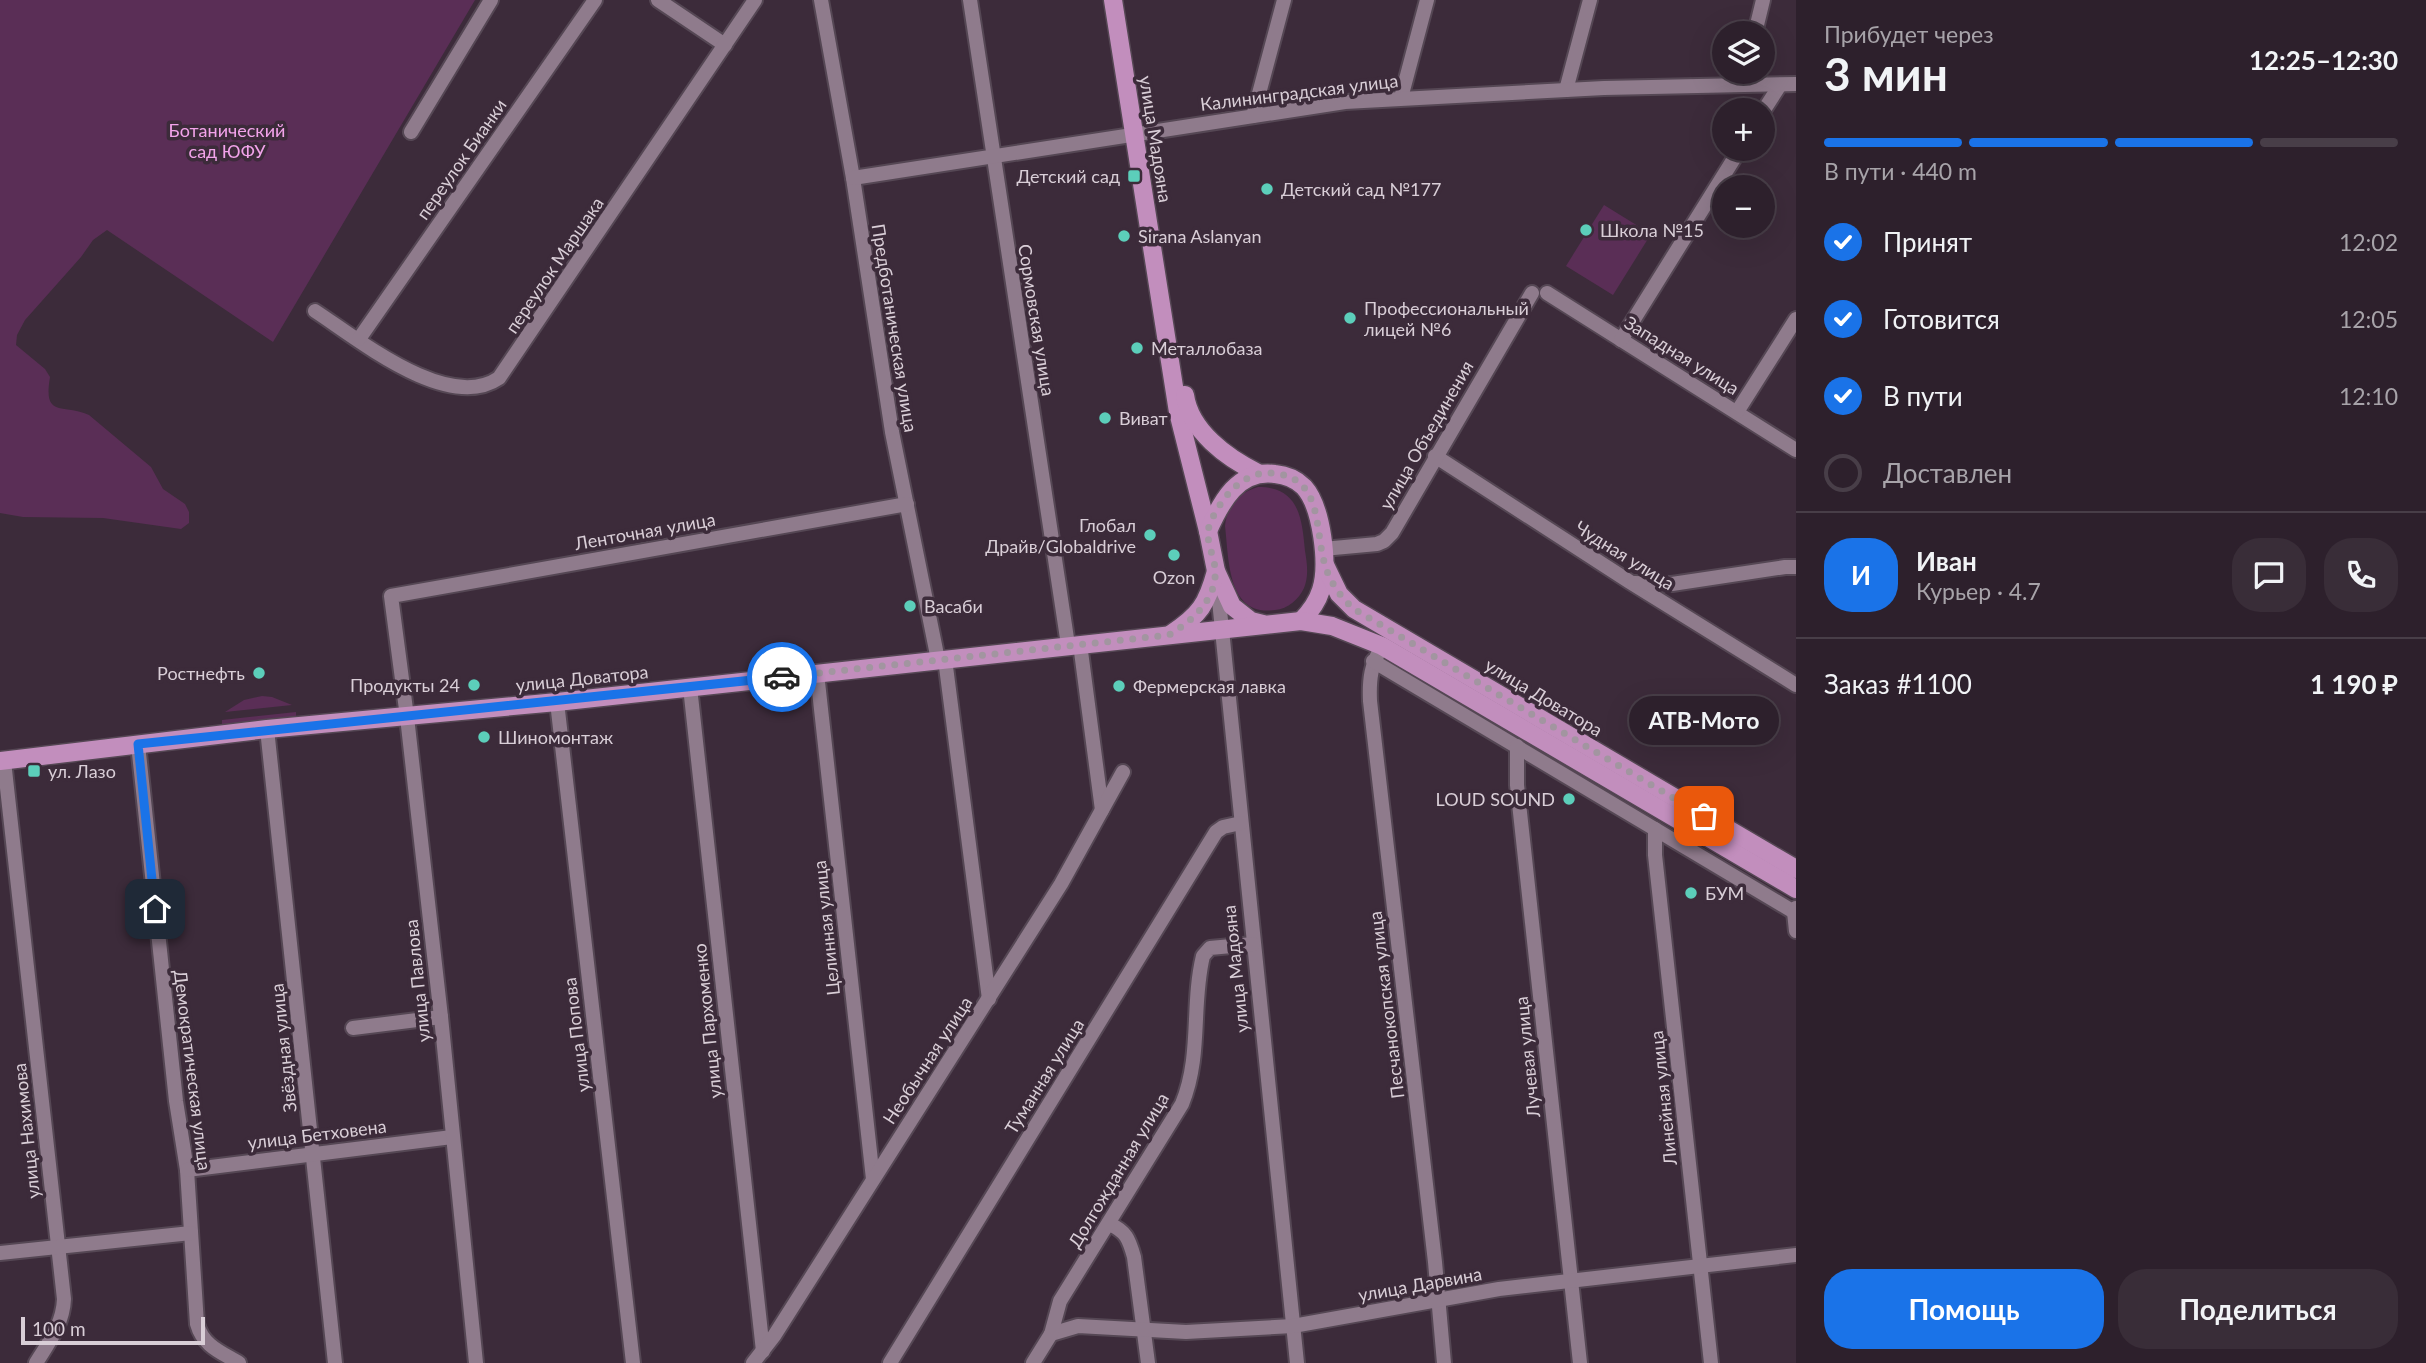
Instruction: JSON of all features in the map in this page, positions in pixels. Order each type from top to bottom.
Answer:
[{"type":"main road","name":"улица Мадояна","points":[[1113,0],[1187,410],[1223,453],[1258,474]]},
{"type":"main road","name":"улица Мадояна","points":[[1124,0],[1139,133],[1178,412],[1208,531]]},
{"type":"main road","points":[[1301,621],[1317,601],[1323,582],[1324,557],[1314,504],[1303,487],[1293,479],[1280,474],[1258,474],[1239,483],[1230,491],[1208,531],[1216,571],[1233,606],[1251,621],[1267,625],[1301,621],[1332,626],[1796,889]]},
{"type":"main road","name":"улица Доватора","points":[[1324,557],[1339,594],[1354,609],[1796,869]]},
{"type":"main road","points":[[1169,635],[1192,621],[1199,612],[1209,594],[1216,571]]},
{"type":"main road","name":"улица Доватора","points":[[2,761],[267,729],[557,702],[1267,625]]},
{"type":"street","points":[[411,132],[491,0]]},
{"type":"street","name":"переулок Бианки","points":[[359,340],[595,0]]},
{"type":"street","points":[[658,0],[725,46]]},
{"type":"street","name":"переулок Маршака","points":[[315,311],[414,374],[450,386],[478,387],[499,378],[755,0]]},
{"type":"street","name":"Предботаническая улица","points":[[821,0],[853,178],[889,419],[942,660],[989,999]]},
{"type":"street","name":"Сормовская улица","points":[[970,0],[993,157],[1102,810]]},
{"type":"street","points":[[1253,116],[1284,0]]},
{"type":"street","points":[[1401,98],[1427,0]]},
{"type":"street","points":[[1566,90],[1590,0]]},
{"type":"street","points":[[1758,21],[1763,0]]},
{"type":"street","name":"Калининградская улица","points":[[853,178],[1345,102],[1712,80]]},
{"type":"street","name":"Калининградская улица","points":[[1775,84],[1796,84]]},
{"type":"street","points":[[1772,98],[1780,85]]},
{"type":"street","points":[[1621,340],[1733,161]]},
{"type":"street","name":"Западная улица","points":[[1539,293],[1621,340],[1796,450]]},
{"type":"street","name":"улица Объединения","points":[[1324,557],[1384,541],[1392,533],[1435,456],[1539,293]]},
{"type":"street","points":[[1737,412],[1796,319]]},
{"type":"street","name":"Чудная улица","points":[[1435,456],[1796,685]]},
{"type":"street","name":"Ленточная улица","points":[[391,596],[907,504]]},
{"type":"street","points":[[1630,582],[1672,584],[1796,567]]},
{"type":"street","name":"улица Мадояна","points":[[1216,571],[1297,1363]]},
{"type":"street","name":"улица Павлова","points":[[391,596],[441,1017],[476,1363]]},
{"type":"street","points":[[1378,654],[1517,746],[1795,910],[1796,932]]},
{"type":"street","name":"Песчанокопская улица","points":[[1378,654],[1369,680],[1370,701],[1435,1262],[1444,1363]]},
{"type":"street","name":"Целинная улица","points":[[817,673],[873,1179]]},
{"type":"street","name":"улица Пархоменко","points":[[690,687],[758,1357]]},
{"type":"street","name":"улица Попова","points":[[557,702],[633,1363]]},
{"type":"street","name":"Звёздная улица","points":[[267,729],[335,1363]]},
{"type":"street","name":"Демократическая улица","points":[[138,744],[174,1088],[187,1170],[197,1324],[206,1343],[239,1363]]},
{"type":"street","name":"Лучевая улица","points":[[1517,746],[1517,785],[1580,1363]]},
{"type":"street","name":"улица Нахимова","points":[[2,761],[58,1247],[63,1313],[57,1329],[36,1363]]},
{"type":"street","name":"Необычная улица","points":[[758,1357],[1061,884],[1123,772]]},
{"type":"street","name":"Туманная улица","points":[[890,1363],[1216,832],[1223,827],[1241,823]]},
{"type":"street","name":"Линейная улица","points":[[1655,829],[1657,869],[1711,1363]]},
{"type":"street","name":"Долгожданная улица","points":[[1033,1363],[1051,1334],[1060,1301],[1182,1104],[1195,1058],[1203,956],[1210,948],[1253,944]]},
{"type":"street","points":[[353,1028],[441,1017]]},
{"type":"street","name":"улица Бетховена","points":[[187,1170],[452,1137]]},
{"type":"street","points":[[1109,1224],[1125,1232],[1130,1241],[1149,1363]]},
{"type":"street","points":[[0,1253],[191,1233]]},
{"type":"street","name":"улица Дарвина","points":[[1051,1334],[1078,1326],[1186,1332],[1293,1326],[1499,1289],[1796,1255]]},
{"type":"green space","name":"Ботанический сад ЮФУ","points":[[0,0],[475,0],[273,342],[107,230],[93,240],[25,320],[17,335],[16,345],[45,369],[50,377],[49,399],[52,404],[89,415],[151,467],[163,489],[185,504],[189,512],[189,523],[181,529],[103,518],[23,517],[0,513]]},
{"type":"green space","points":[[1604,205],[1651,234],[1613,295],[1566,266]]},
{"type":"green space","points":[[1258,487],[1272,488],[1290,499],[1300,516],[1304,539],[1307,579],[1304,588],[1292,603],[1275,610],[1259,610],[1247,604],[1239,595],[1230,569],[1225,526],[1228,512],[1239,497]]},
{"type":"green space","points":[[262,696],[292,705],[225,712],[244,700]]},
{"type":"green space","points":[[296,712],[296,717],[222,725],[222,720]]},
{"type":"way so far","points":[[782,677],[1169,635],[1192,621],[1209,594],[1216,571],[1208,531],[1223,500],[1247,478],[1258,474],[1280,474],[1298,482],[1311,498],[1319,526],[1325,565],[1339,594],[1354,609],[1704,816]]},
{"type":"place","name":"Детский сад","points":[[1134,176]]},
{"type":"place","name":"Детский сад №177","points":[[1267,189]]},
{"type":"place","name":"Школа №15","points":[[1586,230]]},
{"type":"place","name":"Sirana Aslanyan","points":[[1124,236]]},
{"type":"place","name":"Профессиональный лицей №6","points":[[1350,318]]},
{"type":"place","name":"Металлобаза","points":[[1137,348]]},
{"type":"place","name":"Виват","points":[[1105,418]]},
{"type":"place","name":"Глобал Драйв/Globaldrive","points":[[1150,535]]},
{"type":"place","name":"Ozon","points":[[1174,555]]},
{"type":"place","name":"Васаби","points":[[910,606]]},
{"type":"place","name":"Ростнефть","points":[[259,673]]},
{"type":"place","name":"Продукты 24","points":[[474,685]]},
{"type":"place","name":"Фермерская лавка","points":[[1119,686]]},
{"type":"place","name":"Шиномонтаж","points":[[484,737]]},
{"type":"place","name":"ул. Лазо","points":[[34,771]]},
{"type":"place","name":"LOUD SOUND","points":[[1569,799]]},
{"type":"place","name":"АТВ-Мото","points":[[1704,816]]},
{"type":"place","name":"БУМ","points":[[1691,893]]},
{"type":"route","points":[[155,909],[138,744],[782,677]]}]
